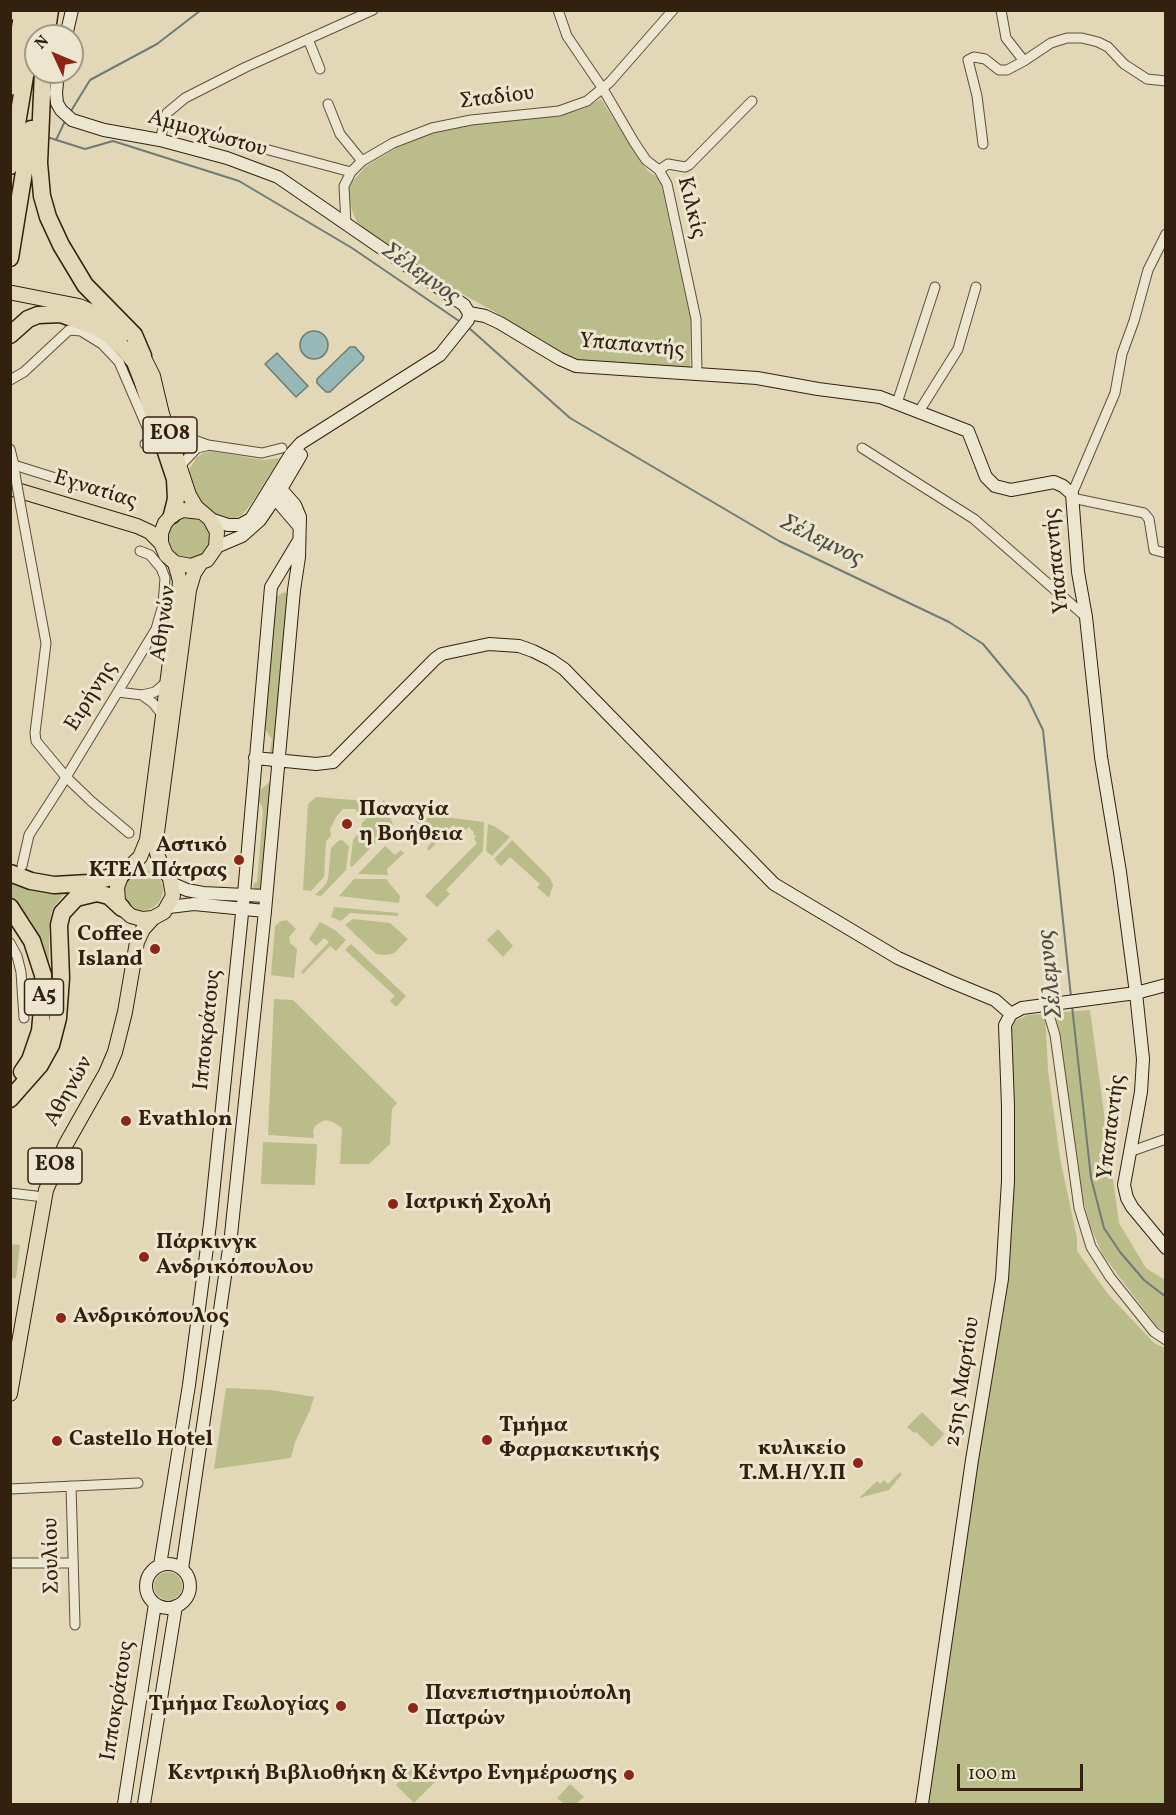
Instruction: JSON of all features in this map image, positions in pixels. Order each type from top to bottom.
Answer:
[{"type":"highway","points":[[10,87],[23,10]]},
{"type":"highway","points":[[10,166],[36,10]]},
{"type":"highway","points":[[10,258],[48,84]]},
{"type":"highway","points":[[49,84],[39,163],[42,196],[48,217],[61,245],[85,285],[134,335],[144,356]]},
{"type":"highway","points":[[10,335],[28,319],[38,315],[61,314],[107,333],[125,350],[135,363],[142,380],[175,479],[176,499],[172,515]]},
{"type":"highway","points":[[16,870],[31,881],[54,885],[89,883],[128,869]]},
{"type":"highway","points":[[10,1099],[40,1065],[51,1045],[58,1018],[61,978],[59,925],[62,913],[76,898],[97,893],[109,896],[126,912]]},
{"type":"highway","name":"Α5","points":[[10,907],[32,941],[43,975],[45,1001],[36,1044],[30,1060],[10,1088]]},
{"type":"main road","name":"ΕΟ8","points":[[13,292],[64,301],[91,310],[113,324],[133,342],[144,356],[153,376],[162,414],[189,495],[217,532],[216,547]]},
{"type":"main road","name":"Εγνατίας","points":[[13,476],[137,526],[150,532],[161,543]]},
{"type":"main road","points":[[161,543],[161,533],[165,523],[172,515],[183,510],[206,515]]},
{"type":"main road","name":"Αθηνών","points":[[161,543],[166,555],[175,562],[191,566],[207,560],[216,547]]},
{"type":"main road","name":"Αθηνών","points":[[136,950],[126,912],[118,901],[117,887],[144,850],[147,840],[179,592],[180,581],[175,562]]},
{"type":"main road","name":"Αθηνών","points":[[172,884],[162,868],[156,840],[189,590],[194,573],[200,564]]},
{"type":"main road","points":[[128,869],[149,863],[162,868]]},
{"type":"main road","points":[[169,907],[173,896],[172,884]]},
{"type":"main road","name":"Αθηνών","points":[[10,1394],[44,1197],[66,1143],[106,1073],[115,1052],[140,936],[153,918],[169,907]]},
{"type":"main road","points":[[126,912],[142,920],[153,918]]},
{"type":"street","points":[[160,140],[168,111],[185,98],[246,67],[372,10]]},
{"type":"street","name":"Κιλκίς","points":[[558,10],[567,36],[603,89],[646,160],[659,170],[667,184],[696,319],[697,374]]},
{"type":"street","name":"Σταδίου","points":[[351,172],[362,161],[393,143],[432,128],[471,120],[559,111],[587,101],[603,89],[673,10]]},
{"type":"street","points":[[1001,10],[1006,38],[1024,61]]},
{"type":"street","points":[[983,144],[977,96],[968,60],[974,57],[981,57],[999,70],[1007,70],[1051,43],[1067,38],[1082,38],[1108,47],[1124,64],[1147,79],[1166,81]]},
{"type":"street","points":[[308,39],[320,69]]},
{"type":"street","name":"Αμμοχώστου","points":[[53,84],[57,103],[72,120],[104,130],[160,140],[227,158],[265,171],[289,184],[464,305],[468,316]]},
{"type":"street","points":[[659,170],[668,164],[685,167],[689,165],[752,101]]},
{"type":"street","points":[[327,104],[340,134],[362,161]]},
{"type":"street","points":[[164,122],[351,172],[344,191],[346,224]]},
{"type":"street","points":[[1166,234],[1148,270],[1139,306],[1122,354],[1115,393],[1072,496],[1144,513],[1149,519],[1154,550],[1166,553]]},
{"type":"street","points":[[897,402],[935,287]]},
{"type":"street","points":[[918,413],[958,349],[976,287]]},
{"type":"street","points":[[216,547],[242,536],[260,520],[276,492],[291,454],[302,443],[440,354],[452,341],[468,316]]},
{"type":"street","name":"Υπαπαντής","points":[[468,316],[485,316],[500,322],[560,359],[576,366],[770,379],[818,389],[863,394],[897,402],[918,413],[968,431],[986,477],[995,486],[1011,490],[1054,482],[1060,483],[1072,496],[1078,572],[1086,617],[1101,757],[1120,872],[1143,1059],[1139,1106],[1128,1152],[1124,1185],[1127,1198],[1166,1248]]},
{"type":"street","points":[[10,380],[24,372],[69,330],[81,331],[102,344],[119,362],[150,434],[149,441],[145,444]]},
{"type":"street","points":[[162,414],[178,432],[208,445],[262,453],[282,448]]},
{"type":"street","points":[[180,466],[197,447],[208,445]]},
{"type":"street","points":[[862,448],[974,519],[1086,617]]},
{"type":"street","points":[[10,449],[13,476],[46,643],[35,733],[36,741],[66,777],[129,833]]},
{"type":"street","points":[[13,476],[81,486]]},
{"type":"street","points":[[206,515],[228,525],[240,525],[251,519],[276,492]]},
{"type":"street","points":[[276,492],[292,517],[299,535]]},
{"type":"street","name":"Ιπποκράτους","points":[[182,1569],[231,1234],[299,557],[300,517],[295,505],[276,492]]},
{"type":"street","points":[[260,520],[282,514],[292,517]]},
{"type":"street","name":"Ιπποκράτους","points":[[160,1565],[205,1268],[244,894],[271,587],[299,535]]},
{"type":"street","name":"Ειρήνης","points":[[16,870],[29,835],[153,634],[163,605],[164,573],[150,555],[140,551]]},
{"type":"street","points":[[255,758],[316,764],[333,762],[435,658],[442,654],[489,644],[519,646],[551,660],[564,669],[774,884],[888,952],[995,1000],[1011,1014],[1022,1008],[1136,993],[1166,985]]},
{"type":"street","points":[[118,692],[142,694],[155,692],[169,680]]},
{"type":"street","points":[[142,694],[159,709],[164,719]]},
{"type":"street","points":[[172,884],[202,893],[266,896]]},
{"type":"street","points":[[169,907],[194,904],[265,911]]},
{"type":"street","points":[[10,943],[17,956],[21,972],[24,1018]]},
{"type":"street","points":[[1053,1004],[1055,1035],[1079,1208],[1091,1247],[1110,1277],[1154,1332],[1166,1340]]},
{"type":"street","name":"25ης Μαρτίου","points":[[922,1804],[972,1460],[1002,1279],[1008,1181],[1008,1106],[1004,1037],[1005,1025],[1011,1014]]},
{"type":"street","points":[[1128,1152],[1166,1139]]},
{"type":"street","points":[[10,1193],[44,1197]]},
{"type":"street","points":[[10,1489],[138,1483]]},
{"type":"street","name":"Σουλίου","points":[[71,1486],[75,1624]]},
{"type":"street","points":[[10,1563],[73,1563]]},
{"type":"street","points":[[160,1565],[173,1565],[182,1569],[189,1580],[190,1590],[185,1599],[176,1606],[165,1608],[155,1604],[148,1595],[146,1586],[151,1573],[160,1565]]},
{"type":"street","name":"Ιπποκράτους","points":[[124,1804],[155,1604]]},
{"type":"street","name":"Ιπποκράτους","points":[[144,1804],[176,1606]]},
{"type":"green space","points":[[601,99],[639,159],[648,171],[660,179],[691,320],[690,368],[581,360],[560,352],[439,281],[368,232],[357,222],[353,213],[349,189],[352,182],[366,166],[396,148],[435,132],[475,124],[561,116],[585,108]]},
{"type":"green space","points":[[210,451],[264,460],[280,458],[251,504],[242,515],[234,519],[222,520],[213,516],[194,498],[188,476],[189,470],[196,458]]},
{"type":"green space","points":[[189,518],[203,524],[209,538],[203,552],[189,558],[175,552],[169,538],[175,524]]},
{"type":"green space","points":[[284,592],[289,595],[276,751],[272,755],[270,750],[272,739],[265,729],[267,687],[276,597]]},
{"type":"green space","points":[[270,782],[272,783],[262,891],[255,891],[253,887],[257,882],[263,812],[257,799],[259,791]]},
{"type":"green space","points":[[316,797],[366,801],[372,809],[363,819],[355,809],[343,809],[336,817],[330,829],[331,836],[326,841],[324,877],[311,891],[303,890],[308,804]]},
{"type":"green space","points":[[384,800],[393,825],[352,867],[350,866],[353,840],[361,831],[362,823]]},
{"type":"green space","points":[[432,817],[484,822],[483,851],[446,890],[450,894],[437,907],[425,896],[477,843],[474,839],[476,836],[474,832],[469,827],[465,830],[453,825],[429,851],[427,848],[435,838],[415,821]]},
{"type":"green space","points":[[488,824],[510,837],[492,856],[486,851]]},
{"type":"green space","points":[[342,840],[349,846],[346,870],[321,896],[315,895],[328,879],[331,848]]},
{"type":"green space","points":[[512,840],[550,878],[553,885],[549,898],[537,887],[540,884],[510,857],[501,866],[494,859]]},
{"type":"green space","points":[[385,846],[395,855],[401,850],[404,853],[387,869],[388,875],[358,874]]},
{"type":"green space","points":[[143,870],[151,871],[157,876],[162,882],[162,898],[157,904],[151,909],[143,910],[135,909],[129,904],[124,898],[123,890],[124,882],[129,876],[135,871]]},
{"type":"green space","points":[[10,879],[72,891],[62,896],[52,910],[49,926],[49,969],[43,943],[30,919],[11,899]]},
{"type":"green space","points":[[354,879],[386,879],[400,896],[399,903],[339,896]]},
{"type":"green space","points":[[334,907],[398,913],[398,916],[350,913],[341,921],[331,917]]},
{"type":"green space","points":[[353,919],[390,923],[408,939],[394,953],[376,954],[345,925]]},
{"type":"green space","points":[[287,920],[296,929],[289,937],[290,943],[297,949],[294,978],[271,975],[275,926]]},
{"type":"green space","points":[[320,922],[335,930],[346,940],[336,951],[330,946],[303,974],[301,972],[329,942],[324,938],[316,946],[309,939]]},
{"type":"green space","points":[[498,929],[513,946],[503,957],[487,940]]},
{"type":"green space","points":[[351,944],[406,996],[396,1007],[390,1001],[395,996],[345,950]]},
{"type":"green space","points":[[274,999],[293,1000],[397,1103],[392,1109],[390,1144],[369,1164],[340,1164],[342,1128],[333,1122],[325,1120],[316,1125],[313,1130],[314,1138],[268,1135]]},
{"type":"green space","points":[[1090,1010],[1119,1223],[1146,1268],[1165,1280],[1165,1332],[1157,1327],[1103,1255],[1090,1226],[1077,1175],[1052,1013]]},
{"type":"green space","points":[[1045,1014],[1048,1070],[1060,1158],[1077,1238],[1077,1251],[1108,1294],[1154,1343],[1165,1348],[1165,1804],[927,1804],[982,1432],[1006,1297],[1014,1123],[1010,1033],[1015,1021],[1028,1015]]},
{"type":"green space","points":[[263,1142],[317,1144],[315,1185],[261,1184]]},
{"type":"green space","points":[[11,1244],[20,1245],[16,1278],[11,1278]]},
{"type":"green space","points":[[226,1388],[271,1390],[314,1397],[295,1442],[291,1458],[214,1469]]},
{"type":"green space","points":[[922,1412],[944,1434],[932,1447],[907,1427]]},
{"type":"green space","points":[[900,1472],[902,1474],[889,1490],[859,1498],[877,1481],[880,1484],[884,1480],[888,1484]]},
{"type":"green space","points":[[168,1572],[178,1576],[182,1586],[178,1596],[168,1600],[158,1596],[154,1586],[158,1576]]},
{"type":"green space","points":[[416,1764],[435,1782],[414,1803],[396,1785]]},
{"type":"green space","points":[[570,1784],[584,1797],[576,1804],[564,1804],[557,1798]]},
{"type":"water","points":[[314,331],[324,335],[328,345],[324,355],[314,359],[304,355],[300,345],[304,335]]},
{"type":"water","points":[[350,347],[355,347],[364,357],[363,360],[330,392],[326,392],[317,383],[317,379]]},
{"type":"water","points":[[277,353],[308,386],[296,397],[265,364]]},
{"type":"waterway","points":[[71,111],[90,80],[157,44],[201,10]]},
{"type":"waterway","points":[[56,140],[65,121]]},
{"type":"waterway","name":"Σέλεμνος","points":[[47,137],[85,149],[113,141],[239,181],[352,248],[462,323]]},
{"type":"waterway","name":"Σέλεμνος","points":[[469,328],[570,418],[779,541],[949,622],[983,644],[1027,697],[1043,730],[1071,997]]},
{"type":"waterway","name":"Σέλεμνος","points":[[1072,1006],[1091,1178],[1104,1228],[1120,1252],[1144,1280],[1166,1297]]},
{"type":"tunnel","points":[[10,889],[19,872]]},
{"type":"place","name":"Παναγία η Βοήθεια","points":[[347,824]]},
{"type":"place","name":"Αστικό ΚΤΕΛ Πάτρας","points":[[239,860]]},
{"type":"place","name":"Coffee Island","points":[[155,949]]},
{"type":"place","name":"Evathlon","points":[[126,1121]]},
{"type":"place","name":"Ιατρική Σχολή","points":[[393,1204]]},
{"type":"place","name":"Πάρκινγκ Ανδρικόπουλου","points":[[144,1257]]},
{"type":"place","name":"Ανδρικόπουλος","points":[[61,1318]]},
{"type":"place","name":"Τμήμα Φαρμακευτικής","points":[[487,1440]]},
{"type":"place","name":"Castello Hotel","points":[[57,1441]]},
{"type":"place","name":"κυλικείο Τ.M.Η/Υ.Π","points":[[858,1463]]},
{"type":"place","name":"Τμήμα Γεωλογίας","points":[[341,1706]]},
{"type":"place","name":"Πανεπιστημιούπολη Πατρών","points":[[413,1708]]},
{"type":"place","name":"Κεντρική Βιβλιοθήκη & Κέντρο Ενημέρωσης","points":[[629,1775]]}]
